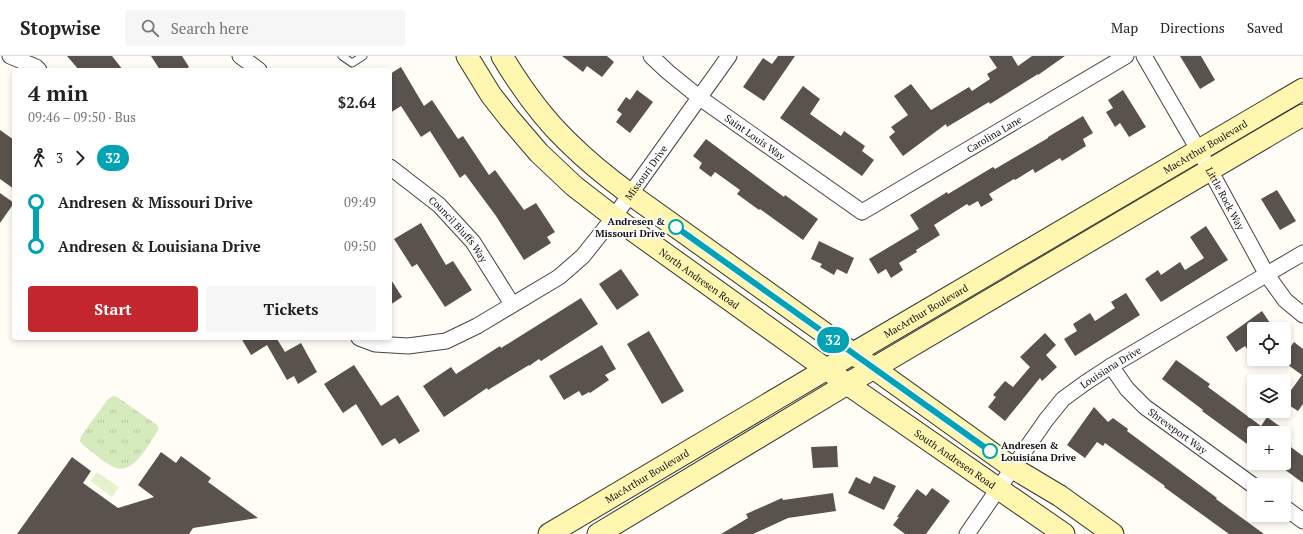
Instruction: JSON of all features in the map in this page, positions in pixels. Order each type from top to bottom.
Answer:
[{"type":"street","points":[[10,56],[37,68]]},
{"type":"street","points":[[240,56],[256,68]]},
{"type":"street","name":"North Andresen Road","points":[[467,56],[491,95],[509,118],[539,153],[574,186],[847,384]]},
{"type":"street","points":[[502,56],[518,83],[535,106],[566,141],[601,172],[852,354],[1013,468],[1060,496],[1113,534]]},
{"type":"street","name":"Saint Louis Way","points":[[651,56],[700,98],[862,212]]},
{"type":"street","name":"Missouri Drive","points":[[364,340],[375,344],[408,346],[446,341],[476,326],[559,277],[583,256],[614,216],[729,56]]},
{"type":"street","name":"Carolina Lane","points":[[862,212],[1126,56]]},
{"type":"street","name":"Little Rock Way","points":[[1144,56],[1199,150],[1267,274],[1285,300],[1303,315]]},
{"type":"street","name":"MacArthur Boulevard","points":[[549,534],[826,369],[1303,89]]},
{"type":"street","points":[[598,534],[873,368],[1303,115]]},
{"type":"street","name":"Council Bluffs Way","points":[[392,169],[439,205],[473,242],[512,304]]},
{"type":"street","name":"Louisiana Drive","points":[[967,534],[1046,420],[1063,399],[1111,366],[1303,253]]},
{"type":"street","name":"Shreveport Way","points":[[1111,366],[1128,390],[1145,407],[1247,481]]},
{"type":"street","name":"South Andresen Road","points":[[847,384],[1064,534]]},
{"type":"street","points":[[1291,513],[1303,521]]},
{"type":"lane","points":[[342,56],[352,63],[363,56]]},
{"type":"green space","points":[[113,396],[117,397],[157,425],[159,428],[150,444],[140,457],[129,467],[123,469],[116,468],[108,464],[80,441],[81,436],[108,399]]},
{"type":"green space","points":[[97,472],[119,487],[112,497],[90,481]]},
{"type":"building","points":[[67,56],[112,56],[121,68],[77,68]]},
{"type":"building","points":[[151,56],[182,56],[189,67],[187,68],[159,68]]},
{"type":"building","points":[[562,56],[607,56],[614,62],[602,77],[587,66],[583,72]]},
{"type":"building","points":[[778,56],[795,56],[764,101],[743,87],[763,58],[772,64]]},
{"type":"building","points":[[989,56],[1012,56],[1018,66],[1032,56],[1065,56],[1038,75],[990,104],[989,102],[947,127],[946,124],[903,156],[889,137],[895,132],[891,127],[908,115],[894,96],[911,84],[931,110],[969,87],[972,91],[990,79],[987,74],[997,68]]},
{"type":"building","points":[[1180,56],[1201,56],[1215,80],[1200,89]]},
{"type":"building","points":[[401,67],[424,106],[432,100],[458,139],[463,136],[489,175],[495,170],[524,210],[536,203],[555,232],[547,237],[551,243],[524,260],[496,216],[465,174],[460,178],[430,131],[421,137],[401,106],[392,112],[392,73]]},
{"type":"building","points":[[803,86],[820,99],[810,114],[841,136],[844,131],[865,146],[862,151],[874,160],[862,176],[780,118]]},
{"type":"building","points":[[637,90],[653,102],[630,133],[616,122],[622,114],[617,110],[626,97],[630,100]]},
{"type":"building","points":[[1123,90],[1146,127],[1129,137],[1120,123],[1115,127],[1106,112],[1113,108],[1108,100]]},
{"type":"building","points":[[1083,116],[1093,133],[1083,139],[1086,146],[1062,161],[1060,158],[1035,173],[1033,169],[1015,180],[1014,179],[989,194],[993,200],[981,207],[978,201],[969,206],[967,204],[934,225],[940,235],[899,263],[903,270],[891,278],[886,269],[878,274],[869,259],[919,229],[910,215],[947,192],[948,194],[993,167],[995,169]]},
{"type":"building","points":[[0,130],[12,139],[12,188],[0,179]]},
{"type":"building","points":[[706,139],[784,197],[785,195],[818,219],[803,240],[737,194],[740,190],[715,172],[711,177],[699,168],[702,163],[693,156]]},
{"type":"building","points":[[1277,190],[1296,221],[1280,230],[1261,199]]},
{"type":"building","points":[[0,193],[12,202],[12,206],[0,223]]},
{"type":"building","points":[[421,223],[446,265],[453,261],[472,290],[445,307],[417,264],[412,267],[394,239]]},
{"type":"building","points":[[1206,226],[1228,260],[1161,302],[1145,279],[1158,270],[1161,275],[1180,262],[1185,270],[1204,258],[1190,237]]},
{"type":"building","points":[[819,241],[854,258],[847,274],[837,269],[834,275],[820,267],[822,264],[811,259]]},
{"type":"building","points":[[621,269],[639,295],[617,310],[599,284]]},
{"type":"building","points":[[392,281],[402,297],[392,304]]},
{"type":"building","points":[[1126,293],[1140,315],[1075,356],[1064,339],[1077,331],[1073,324],[1090,313],[1095,321],[1115,308],[1111,302]]},
{"type":"building","points":[[581,298],[598,324],[541,361],[539,359],[488,390],[487,388],[444,417],[423,386],[451,367],[456,374]]},
{"type":"building","points":[[1262,311],[1269,322],[1247,322],[1247,349],[1245,346],[1236,352],[1226,337]]},
{"type":"building","points":[[649,331],[684,391],[662,404],[627,344]]},
{"type":"building","points":[[1045,333],[1056,345],[1046,355],[1057,367],[1042,381],[1040,378],[1005,421],[988,407],[996,397],[993,395],[1005,381],[1013,387],[1030,367],[1020,357]]},
{"type":"building","points":[[242,340],[278,340],[285,352],[301,343],[317,372],[298,384],[294,376],[287,380],[267,345],[251,355]]},
{"type":"building","points":[[1294,342],[1303,349],[1303,404],[1298,411],[1291,406],[1291,390],[1302,375],[1289,366],[1291,366],[1291,346]]},
{"type":"building","points":[[602,345],[616,369],[605,375],[609,380],[590,393],[589,392],[582,396],[579,391],[564,400],[549,376]]},
{"type":"building","points":[[1176,360],[1210,384],[1208,387],[1247,416],[1247,418],[1250,418],[1261,426],[1247,426],[1247,444],[1162,379]]},
{"type":"building","points":[[354,365],[381,406],[398,395],[420,431],[399,444],[395,438],[382,446],[356,404],[343,413],[324,384]]},
{"type":"building","points":[[1094,407],[1108,422],[1113,418],[1128,429],[1127,431],[1264,534],[1229,534],[1105,443],[1103,446],[1097,442],[1085,458],[1067,445]]},
{"type":"building","points":[[1266,418],[1279,426],[1261,426]]},
{"type":"building","points":[[837,446],[838,467],[813,468],[811,447]]},
{"type":"building","points":[[1291,447],[1303,456],[1303,483],[1285,470],[1291,470]]},
{"type":"building","points":[[161,452],[176,463],[181,456],[211,478],[208,482],[258,518],[193,528],[189,534],[17,534],[72,457],[91,471],[83,483],[118,508],[154,497],[138,485]]},
{"type":"building","points":[[874,476],[896,486],[884,510],[848,493],[856,477],[870,484]]},
{"type":"building","points":[[932,488],[950,501],[926,534],[905,534],[893,525],[917,489],[926,496]]},
{"type":"building","points":[[833,493],[836,511],[788,518],[753,534],[721,534],[748,518],[746,514],[782,498],[783,500]]},
{"type":"bus line","name":"32","points":[[676,227],[990,451]]},
{"type":"place","name":"Andresen & Missouri Drive","points":[[676,227]]},
{"type":"place","name":"Andresen & Louisiana Drive","points":[[990,451]]}]
